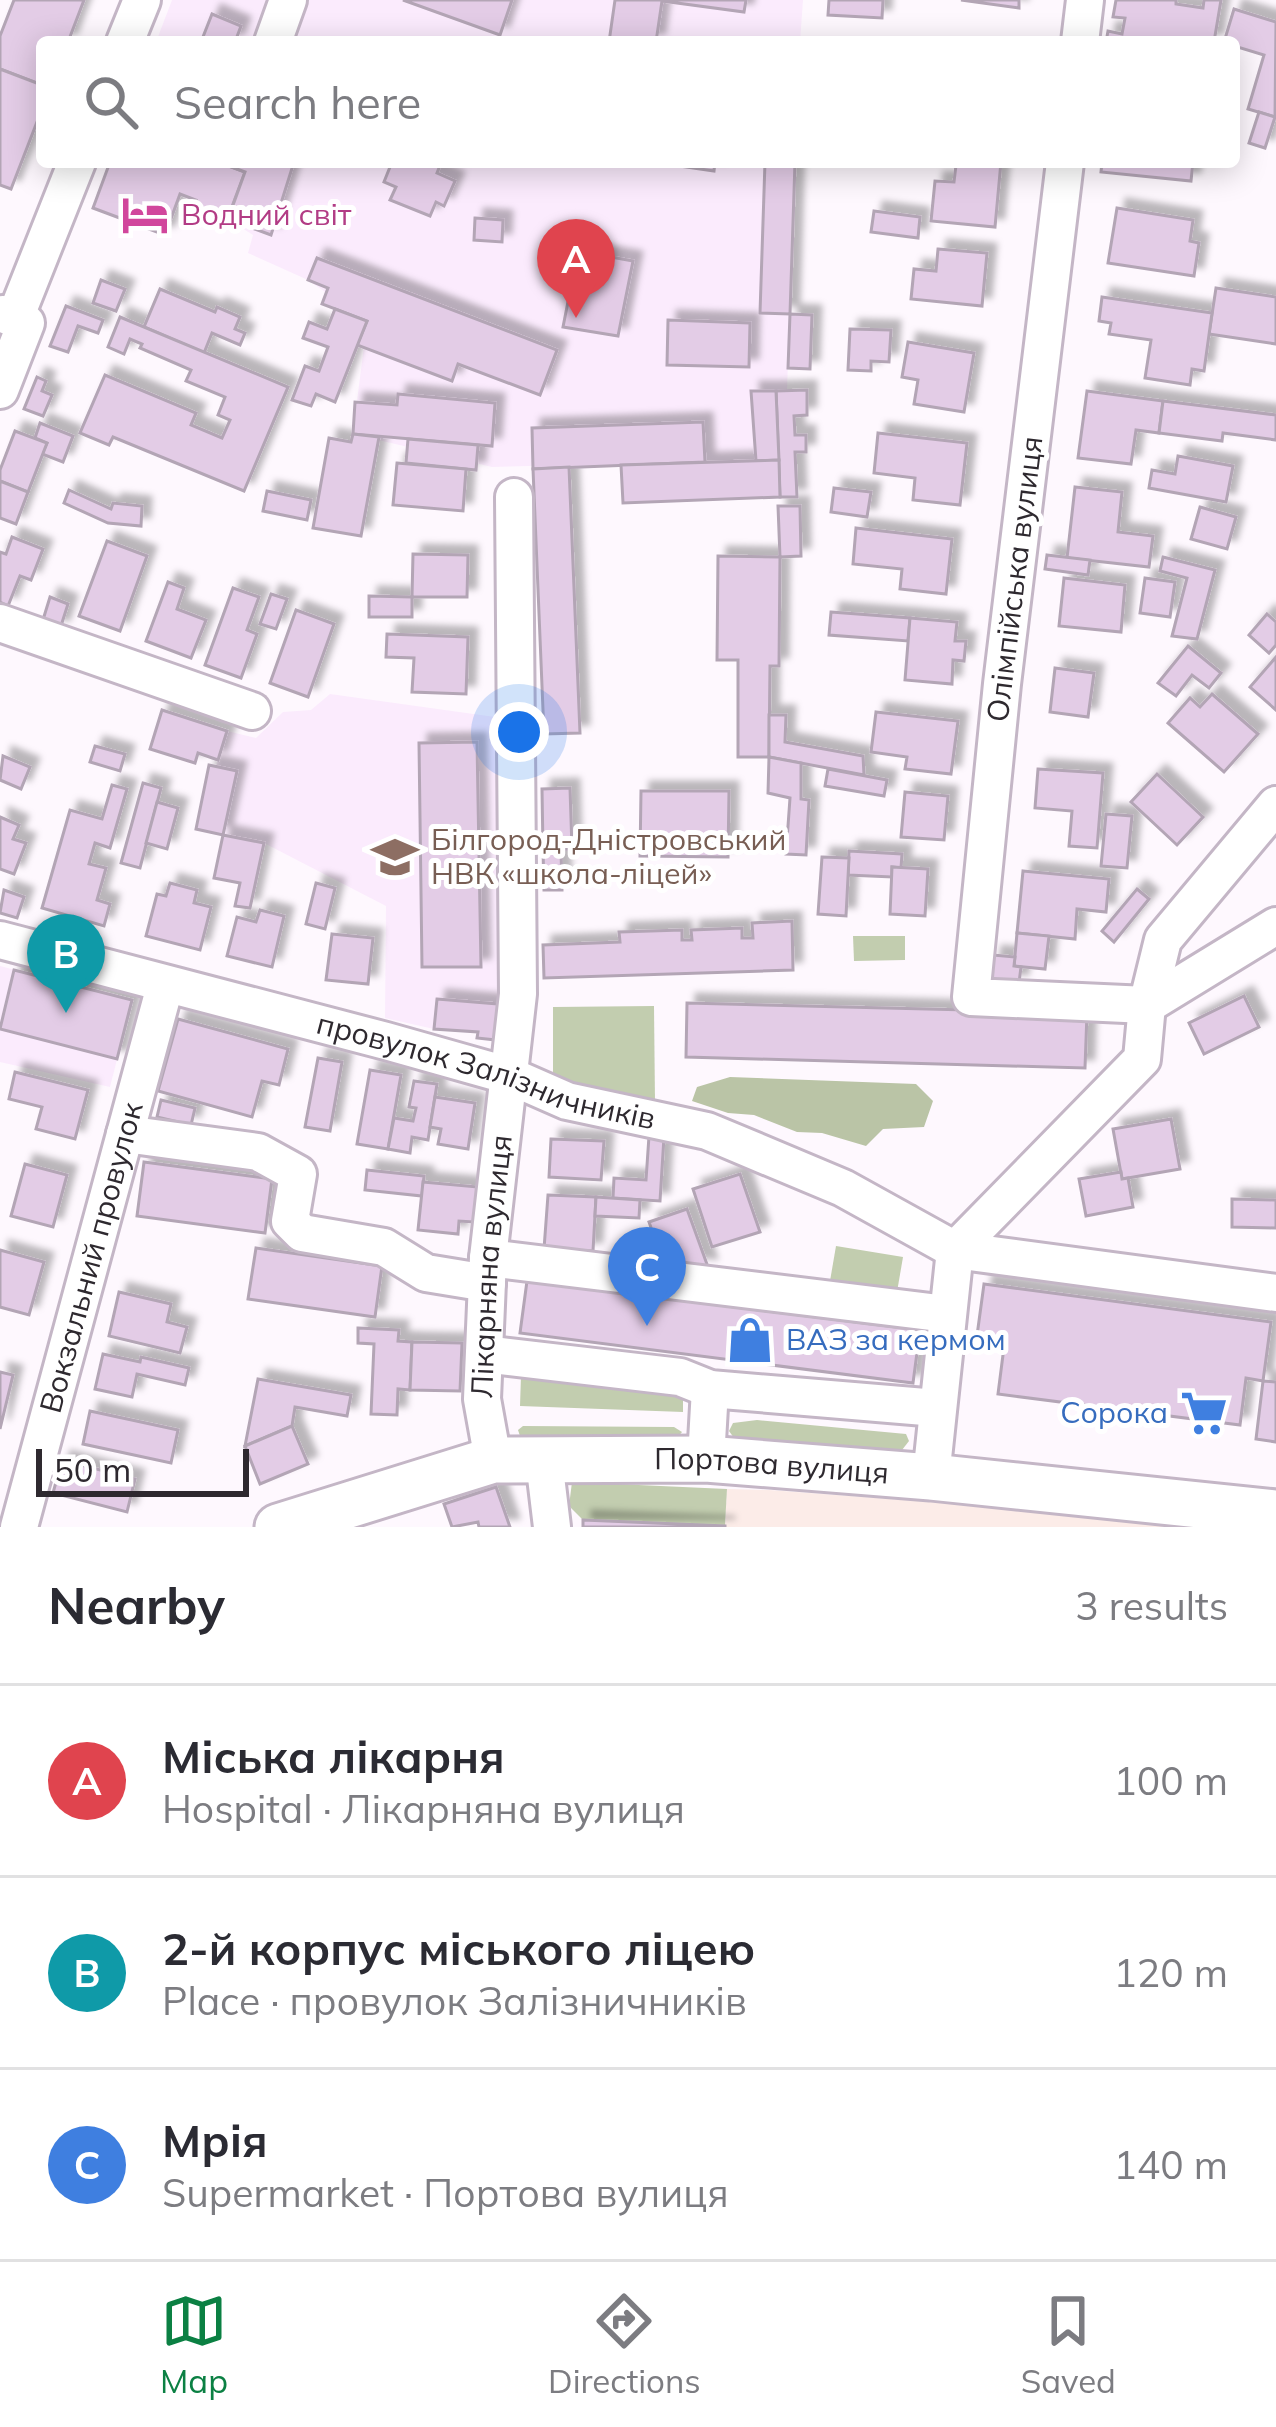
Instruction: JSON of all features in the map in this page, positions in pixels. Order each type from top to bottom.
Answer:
[{"type":"main road","name":"Портова вулиця","points":[[278,1527],[494,1460],[706,1460],[931,1477],[1276,1513]]},
{"type":"street","points":[[127,36],[142,0]]},
{"type":"street","points":[[275,36],[288,0]]},
{"type":"street","points":[[1081,36],[1085,0]]},
{"type":"street","points":[[0,390],[26,323],[8,315],[74,168]]},
{"type":"street","name":"Олімпійська вулиця","points":[[1064,168],[1002,683],[970,997],[1147,1005]]},
{"type":"street","name":"Лікарняна вулиця","points":[[494,1460],[482,1399],[487,1270],[518,994],[514,497]]},
{"type":"street","points":[[0,623],[252,711]]},
{"type":"street","points":[[931,1477],[956,1250],[1142,1059],[1147,1005],[1163,940],[1276,805]]},
{"type":"street","points":[[1147,1005],[1276,926]]},
{"type":"street","name":"провулок Залізничників","points":[[0,940],[510,1076],[567,1101],[707,1131],[843,1188],[956,1250]]},
{"type":"street","name":"Вокзальний провулок","points":[[19,1527],[165,986]]},
{"type":"street","points":[[125,1134],[258,1152],[298,1174],[290,1221],[302,1233],[384,1247],[426,1273],[487,1270],[947,1314]]},
{"type":"street","points":[[956,1250],[1276,1293]]},
{"type":"street","points":[[484,1354],[680,1377],[710,1389],[937,1408]]},
{"type":"street","points":[[706,1460],[710,1389]]},
{"type":"street","points":[[544,1460],[552,1527]]},
{"type":"shaded area","points":[[172,0],[803,0],[800,36],[158,36]]},
{"type":"shaded area","points":[[234,168],[795,168],[787,390],[776,391],[779,460],[492,467],[353,434],[367,321],[308,280],[248,253],[253,235],[228,219],[245,172]]},
{"type":"shaded area","name":"Білгород-Дністровський НВК «школа-ліцей»","points":[[330,694],[495,717],[498,1004],[437,999],[434,1029],[385,1018],[386,906],[264,843],[196,829],[209,765],[216,766],[227,731],[256,738],[283,712],[311,710]]},
{"type":"shaded area","points":[[0,966],[132,1000],[110,1087],[0,1062]]},
{"type":"shaded area","points":[[727,1489],[769,1490],[1269,1527],[725,1527]]},
{"type":"green space","points":[[853,936],[905,936],[905,960],[854,961]]},
{"type":"green space","points":[[654,1006],[655,1102],[553,1077],[553,1007]]},
{"type":"green space","points":[[730,1077],[916,1084],[933,1101],[924,1127],[883,1129],[866,1146],[822,1133],[797,1132],[754,1115],[728,1113],[692,1101],[697,1087]]},
{"type":"green space","points":[[836,1246],[903,1257],[897,1292],[830,1281]]},
{"type":"green space","points":[[521,1376],[674,1389],[683,1396],[683,1412],[520,1406]]},
{"type":"green space","points":[[757,1420],[906,1434],[909,1441],[902,1450],[880,1452],[734,1438],[729,1431],[733,1423]]},
{"type":"green space","points":[[523,1426],[674,1427],[682,1432],[677,1438],[520,1436],[518,1430]]},
{"type":"green space","points":[[572,1482],[727,1489],[725,1525],[583,1520],[569,1506]]},
{"type":"building","points":[[14,0],[84,0],[70,36],[36,36],[36,83],[0,69],[0,36]]},
{"type":"building","points":[[403,0],[512,0],[500,35]]},
{"type":"building","points":[[615,0],[746,0],[744,12],[662,1],[657,36],[610,36]]},
{"type":"building","points":[[829,0],[883,0],[882,18],[828,15]]},
{"type":"building","points":[[961,0],[1019,0],[1019,8]]},
{"type":"building","points":[[1116,0],[1176,0],[1176,4],[1203,8],[1204,0],[1221,0],[1215,36],[1107,36],[1108,31],[1122,34],[1125,18],[1113,17]]},
{"type":"building","points":[[1234,9],[1276,22],[1275,117],[1248,109],[1264,55],[1240,48],[1240,36],[1226,36]]},
{"type":"building","points":[[212,14],[241,26],[237,36],[203,36]]},
{"type":"building","points":[[0,69],[36,83],[36,124],[11,189],[0,185]]},
{"type":"building","points":[[1259,112],[1275,117],[1265,148],[1249,143]]},
{"type":"building","points":[[108,168],[234,168],[245,172],[224,228],[190,215],[196,200],[180,194],[165,235],[93,208]]},
{"type":"building","points":[[234,168],[292,168],[271,235],[228,219],[245,172]]},
{"type":"building","points":[[390,168],[439,168],[437,173],[455,181],[444,206],[436,202],[430,216],[390,200],[396,187],[384,182]]},
{"type":"building","points":[[765,168],[795,168],[790,314],[760,313]]},
{"type":"building","points":[[956,168],[1000,168],[995,227],[931,221],[935,181],[954,182]]},
{"type":"building","points":[[1101,168],[1192,168],[1191,181],[1101,172]]},
{"type":"building","points":[[1117,208],[1193,220],[1190,241],[1199,243],[1194,276],[1108,263]]},
{"type":"building","points":[[874,211],[920,217],[918,238],[871,232]]},
{"type":"building","points":[[475,218],[503,220],[502,242],[474,240]]},
{"type":"building","points":[[938,249],[987,253],[982,306],[911,299],[914,269],[936,271]]},
{"type":"building","points":[[578,251],[633,261],[618,336],[563,327]]},
{"type":"building","points":[[317,258],[557,350],[540,395],[458,364],[452,381],[357,345],[367,321],[322,304],[328,288],[308,280]]},
{"type":"building","points":[[101,280],[125,289],[116,311],[93,303]]},
{"type":"building","points":[[1216,288],[1276,297],[1276,344],[1209,334]]},
{"type":"building","points":[[160,289],[240,317],[235,329],[245,333],[240,345],[212,333],[204,353],[144,327]]},
{"type":"building","points":[[1102,297],[1212,313],[1204,371],[1192,369],[1190,385],[1145,378],[1151,340],[1109,334],[1111,323],[1099,321]]},
{"type":"building","points":[[66,306],[103,320],[98,333],[78,326],[68,352],[50,346]]},
{"type":"building","points":[[335,309],[367,321],[335,402],[316,394],[311,406],[292,400],[305,366],[319,371],[328,347],[303,338],[309,322],[327,329]]},
{"type":"building","points":[[790,314],[812,315],[810,369],[788,368]]},
{"type":"building","points":[[120,317],[288,387],[244,491],[113,437],[109,445],[80,433],[105,375],[196,413],[191,425],[222,438],[230,420],[218,415],[225,397],[186,381],[191,370],[130,339],[124,354],[108,347]]},
{"type":"building","points":[[668,320],[750,323],[749,367],[667,365]]},
{"type":"building","points":[[850,329],[891,330],[889,362],[871,361],[871,371],[848,370]]},
{"type":"building","points":[[908,342],[974,353],[964,412],[914,404],[918,380],[902,377]]},
{"type":"building","points":[[37,377],[46,381],[42,391],[52,395],[43,416],[24,409]]},
{"type":"building","points":[[807,390],[807,415],[794,416],[795,435],[806,435],[806,452],[795,452],[797,497],[780,497],[776,391]]},
{"type":"building","points":[[751,391],[776,391],[779,460],[756,461]]},
{"type":"building","points":[[1087,391],[1163,401],[1159,433],[1136,430],[1131,464],[1078,458]]},
{"type":"building","points":[[398,394],[495,403],[492,446],[353,434],[355,402],[397,405]]},
{"type":"building","points":[[1163,401],[1276,415],[1276,440],[1223,433],[1222,441],[1159,433]]},
{"type":"building","points":[[703,422],[705,462],[533,469],[532,428]]},
{"type":"building","points":[[40,423],[73,436],[63,462],[42,454],[47,443],[35,438]]},
{"type":"building","points":[[15,431],[47,443],[28,492],[0,481]]},
{"type":"building","points":[[878,433],[967,443],[960,505],[913,500],[915,478],[874,473]]},
{"type":"building","points":[[353,434],[379,437],[361,536],[313,528],[329,438],[351,442]]},
{"type":"building","points":[[408,439],[478,445],[476,470],[406,463]]},
{"type":"building","points":[[1178,456],[1233,466],[1226,502],[1149,488],[1152,470],[1175,474]]},
{"type":"building","points":[[779,460],[780,497],[623,503],[621,465]]},
{"type":"building","points":[[397,463],[466,469],[463,511],[393,505]]},
{"type":"building","points":[[569,467],[580,733],[544,734],[533,469]]},
{"type":"building","points":[[0,481],[28,492],[16,524],[0,518]]},
{"type":"building","points":[[1075,487],[1122,492],[1118,532],[1153,536],[1149,567],[1067,558]]},
{"type":"building","points":[[834,488],[871,492],[867,517],[831,512]]},
{"type":"building","points":[[69,490],[111,509],[113,503],[142,506],[141,526],[108,523],[64,503]]},
{"type":"building","points":[[267,491],[311,500],[307,520],[263,511]]},
{"type":"building","points":[[778,506],[800,506],[801,556],[780,557]]},
{"type":"building","points":[[1200,507],[1236,517],[1227,549],[1191,539]]},
{"type":"building","points":[[856,528],[952,539],[946,594],[900,589],[902,569],[853,564]]},
{"type":"building","points":[[12,537],[43,549],[31,580],[20,576],[8,606],[0,602],[0,552],[6,554]]},
{"type":"building","points":[[107,541],[147,556],[120,631],[79,616]]},
{"type":"building","points":[[413,554],[468,555],[467,597],[412,597]]},
{"type":"building","points":[[1047,555],[1090,560],[1088,575],[1045,569]]},
{"type":"building","points":[[718,556],[780,557],[779,666],[770,666],[769,757],[738,757],[738,660],[717,660]]},
{"type":"building","points":[[1163,557],[1215,570],[1197,639],[1172,636],[1187,578],[1160,571]]},
{"type":"building","points":[[1064,578],[1125,585],[1121,632],[1059,626]]},
{"type":"building","points":[[1145,578],[1175,582],[1170,617],[1140,613]]},
{"type":"building","points":[[168,582],[184,588],[177,609],[206,620],[191,658],[146,641]]},
{"type":"building","points":[[233,588],[259,597],[247,630],[257,634],[241,678],[205,665]]},
{"type":"building","points":[[271,594],[287,599],[276,629],[260,624]]},
{"type":"building","points":[[369,596],[412,597],[412,617],[369,617]]},
{"type":"building","points":[[50,597],[68,604],[60,629],[42,623]]},
{"type":"building","points":[[296,610],[334,624],[308,697],[270,683]]},
{"type":"building","points":[[831,612],[910,618],[908,641],[829,635]]},
{"type":"building","points":[[1267,614],[1276,622],[1276,645],[1269,653],[1249,635]]},
{"type":"building","points":[[910,618],[957,622],[955,641],[966,641],[964,661],[953,660],[952,684],[905,680]]},
{"type":"building","points":[[387,634],[468,637],[466,694],[412,692],[414,658],[386,657]]},
{"type":"building","points":[[1188,646],[1221,673],[1209,688],[1192,675],[1176,696],[1158,683]]},
{"type":"building","points":[[1276,657],[1276,710],[1250,687]]},
{"type":"building","points":[[1055,668],[1094,673],[1088,717],[1050,712]]},
{"type":"building","points":[[1212,694],[1258,734],[1224,772],[1168,723],[1190,698],[1200,707]]},
{"type":"building","points":[[162,710],[227,731],[218,760],[198,753],[195,763],[150,749]]},
{"type":"building","points":[[876,712],[958,721],[951,774],[905,769],[907,757],[871,752]]},
{"type":"building","points":[[769,715],[786,715],[785,742],[863,756],[864,775],[769,757]]},
{"type":"building","points":[[477,742],[481,967],[422,967],[419,743]]},
{"type":"building","points":[[95,746],[125,754],[120,771],[90,762]]},
{"type":"building","points":[[3,756],[30,767],[21,789],[0,780]]},
{"type":"building","points":[[769,757],[801,763],[801,799],[809,800],[806,855],[786,854],[790,798],[768,793]]},
{"type":"building","points":[[209,765],[237,771],[223,835],[196,829]]},
{"type":"building","points":[[828,769],[887,780],[884,796],[825,786]]},
{"type":"building","points":[[1038,769],[1103,773],[1097,848],[1069,846],[1072,811],[1035,808]]},
{"type":"building","points":[[1157,774],[1203,817],[1177,845],[1131,802]]},
{"type":"building","points":[[143,783],[161,788],[140,868],[121,863]]},
{"type":"building","points":[[112,785],[127,789],[110,848],[95,843],[89,864],[106,868],[97,900],[110,904],[104,926],[42,908],[70,810],[102,819]]},
{"type":"building","points":[[570,788],[572,849],[543,850],[542,789]]},
{"type":"building","points":[[641,791],[729,791],[728,857],[640,856]]},
{"type":"building","points":[[905,792],[948,796],[944,840],[901,837]]},
{"type":"building","points":[[157,802],[178,808],[167,849],[146,843]]},
{"type":"building","points":[[1106,814],[1132,816],[1127,868],[1101,866]]},
{"type":"building","points":[[0,817],[19,825],[13,839],[26,843],[14,874],[0,869]]},
{"type":"building","points":[[223,835],[264,843],[250,908],[235,906],[240,883],[214,878]]},
{"type":"building","points":[[561,849],[562,890],[544,890],[543,850]]},
{"type":"building","points":[[849,851],[902,854],[901,868],[892,867],[892,877],[848,875]]},
{"type":"building","points":[[822,857],[849,858],[846,916],[818,914]]},
{"type":"building","points":[[892,867],[928,869],[925,916],[890,914]]},
{"type":"building","points":[[1023,871],[1109,879],[1106,912],[1077,909],[1075,939],[1017,933]]},
{"type":"building","points":[[170,883],[197,890],[194,903],[211,907],[200,950],[146,936],[157,894],[166,896]]},
{"type":"building","points":[[316,883],[335,888],[325,929],[306,924]]},
{"type":"building","points":[[1137,889],[1149,899],[1114,942],[1102,931]]},
{"type":"building","points":[[4,890],[24,897],[17,918],[0,913]]},
{"type":"building","points":[[260,910],[284,916],[272,967],[227,956],[237,917],[256,922]]},
{"type":"building","points":[[792,921],[793,970],[544,978],[543,945],[620,942],[619,932],[682,930],[682,940],[692,940],[691,930],[742,928],[742,938],[753,938],[752,923]]},
{"type":"building","points":[[1017,933],[1049,936],[1045,969],[1014,966]]},
{"type":"building","points":[[332,934],[373,938],[368,984],[326,980]]},
{"type":"building","points":[[993,955],[1015,957],[1014,966],[1021,967],[1019,983],[990,980]]},
{"type":"building","points":[[14,970],[132,1000],[117,1059],[0,1029]]},
{"type":"building","points":[[1244,996],[1259,1027],[1204,1054],[1189,1023]]},
{"type":"building","points":[[437,999],[498,1004],[496,1040],[477,1038],[478,1032],[434,1029]]},
{"type":"building","points":[[687,1003],[1087,1013],[1085,1068],[686,1057]]},
{"type":"building","points":[[178,1019],[288,1049],[279,1085],[262,1081],[252,1117],[158,1091]]},
{"type":"building","points":[[318,1058],[342,1062],[330,1131],[305,1127]]},
{"type":"building","points":[[370,1070],[401,1075],[388,1149],[357,1144]]},
{"type":"building","points":[[15,1072],[88,1090],[75,1139],[36,1129],[42,1107],[9,1099]]},
{"type":"building","points":[[414,1081],[437,1084],[428,1140],[412,1137],[410,1153],[388,1149],[394,1118],[413,1121],[416,1108],[409,1107]]},
{"type":"building","points":[[435,1097],[475,1103],[468,1149],[438,1144],[441,1129],[430,1127]]},
{"type":"building","points":[[161,1100],[195,1108],[191,1125],[157,1117]]},
{"type":"building","points":[[1171,1119],[1180,1169],[1122,1179],[1113,1129]]},
{"type":"building","points":[[649,1136],[664,1137],[660,1201],[613,1198],[614,1178],[646,1180]]},
{"type":"building","points":[[551,1139],[604,1141],[601,1180],[549,1177]]},
{"type":"building","points":[[144,1162],[272,1179],[265,1233],[137,1216]]},
{"type":"building","points":[[25,1164],[67,1175],[53,1227],[11,1216]]},
{"type":"building","points":[[367,1170],[424,1176],[422,1196],[365,1190]]},
{"type":"building","points":[[1121,1172],[1122,1179],[1128,1178],[1133,1207],[1086,1216],[1079,1179]]},
{"type":"building","points":[[740,1174],[760,1232],[712,1247],[693,1189]]},
{"type":"building","points":[[423,1182],[478,1187],[474,1222],[459,1221],[458,1234],[418,1230]]},
{"type":"building","points":[[548,1195],[596,1197],[593,1251],[544,1249]]},
{"type":"building","points":[[596,1197],[640,1200],[639,1218],[595,1216]]},
{"type":"building","points":[[1232,1199],[1276,1200],[1276,1228],[1232,1227]]},
{"type":"building","points":[[687,1209],[708,1267],[664,1264],[649,1222]]},
{"type":"building","points":[[256,1248],[382,1266],[375,1317],[248,1299]]},
{"type":"building","points":[[0,1250],[44,1262],[29,1315],[0,1307]]},
{"type":"building","points":[[527,1281],[920,1330],[913,1383],[520,1333]]},
{"type":"building","points":[[984,1284],[1271,1322],[1263,1381],[1246,1378],[1240,1425],[998,1394],[1004,1347],[976,1343]]},
{"type":"building","points":[[119,1292],[171,1304],[167,1322],[187,1327],[180,1353],[109,1336]]},
{"type":"building","points":[[358,1328],[399,1330],[398,1341],[412,1342],[410,1390],[398,1389],[397,1415],[371,1414],[374,1344],[358,1343]]},
{"type":"building","points":[[412,1342],[462,1343],[460,1391],[410,1390]]},
{"type":"building","points":[[103,1354],[189,1368],[185,1385],[137,1374],[132,1397],[95,1389]]},
{"type":"building","points":[[0,1372],[13,1375],[0,1429]]},
{"type":"building","points":[[258,1379],[351,1395],[347,1416],[295,1407],[292,1426],[245,1446]]},
{"type":"building","points":[[1263,1381],[1276,1382],[1276,1442],[1256,1439]]},
{"type":"building","points":[[90,1411],[178,1430],[171,1463],[83,1444]]},
{"type":"building","points":[[292,1426],[308,1464],[260,1484],[245,1446]]},
{"type":"building","points":[[62,1460],[135,1479],[127,1512],[53,1493]]},
{"type":"building","points":[[496,1487],[510,1527],[479,1527],[478,1522],[452,1527],[444,1504]]},
{"type":"building","points":[[583,1520],[725,1526],[725,1527],[583,1527]]},
{"type":"place","name":"Водний світ","points":[[145,215]]},
{"type":"place","name":"Міська лікарня","points":[[576,318]]},
{"type":"place","name":"Білгород-Дністровський НВК «школа-ліцей»","points":[[395,857]]},
{"type":"place","name":"2-й корпус міського ліцею","points":[[66,1013]]},
{"type":"place","name":"Мрія","points":[[647,1326]]},
{"type":"place","name":"ВАЗ за кермом","points":[[750,1340]]},
{"type":"place","name":"Сорока","points":[[1204,1413]]}]
